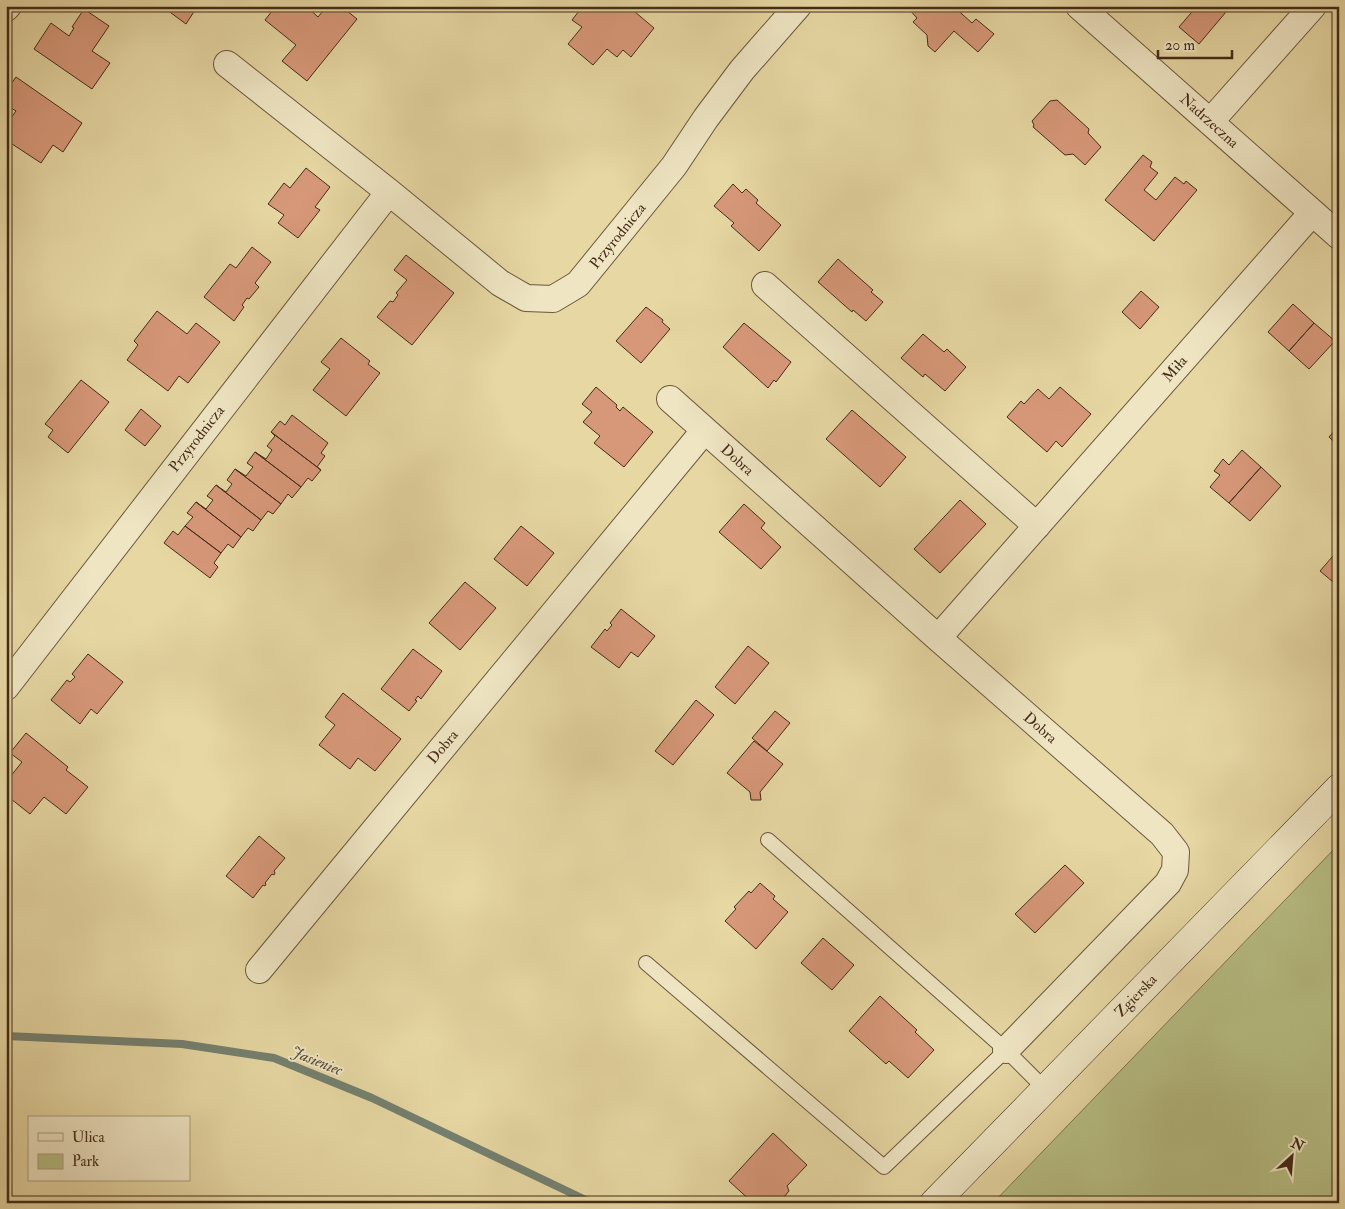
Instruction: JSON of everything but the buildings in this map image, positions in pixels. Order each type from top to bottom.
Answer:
[{"type":"main road","name":"Zgierska","points":[[934,1203],[1339,788]]},
{"type":"street","name":"Przyrodnicza","points":[[227,64],[389,192],[500,283],[526,298],[553,299],[578,284],[674,166],[706,118],[742,70],[798,6]]},
{"type":"street","name":"Nadrzeczna","points":[[1079,6],[1339,236]]},
{"type":"street","points":[[1210,122],[1313,6]]},
{"type":"street","name":"Przyrodnicza","points":[[6,686],[389,192]]},
{"type":"street","name":"Miła","points":[[938,638],[1312,212]]},
{"type":"street","points":[[764,285],[1037,526]]},
{"type":"street","name":"Dobra","points":[[670,399],[938,638],[1162,834],[1176,852],[1175,870],[1168,883],[1006,1050]]},
{"type":"street","name":"Dobra","points":[[259,970],[704,431]]},
{"type":"lane","points":[[768,840],[1006,1050],[1045,1089]]},
{"type":"lane","points":[[646,963],[884,1167],[1006,1050]]},
{"type":"green space","points":[[1339,844],[1339,1203],[993,1203]]},
{"type":"waterway","name":"Jasieniec","points":[[6,1036],[182,1044],[274,1058],[372,1098],[592,1203]]}]
